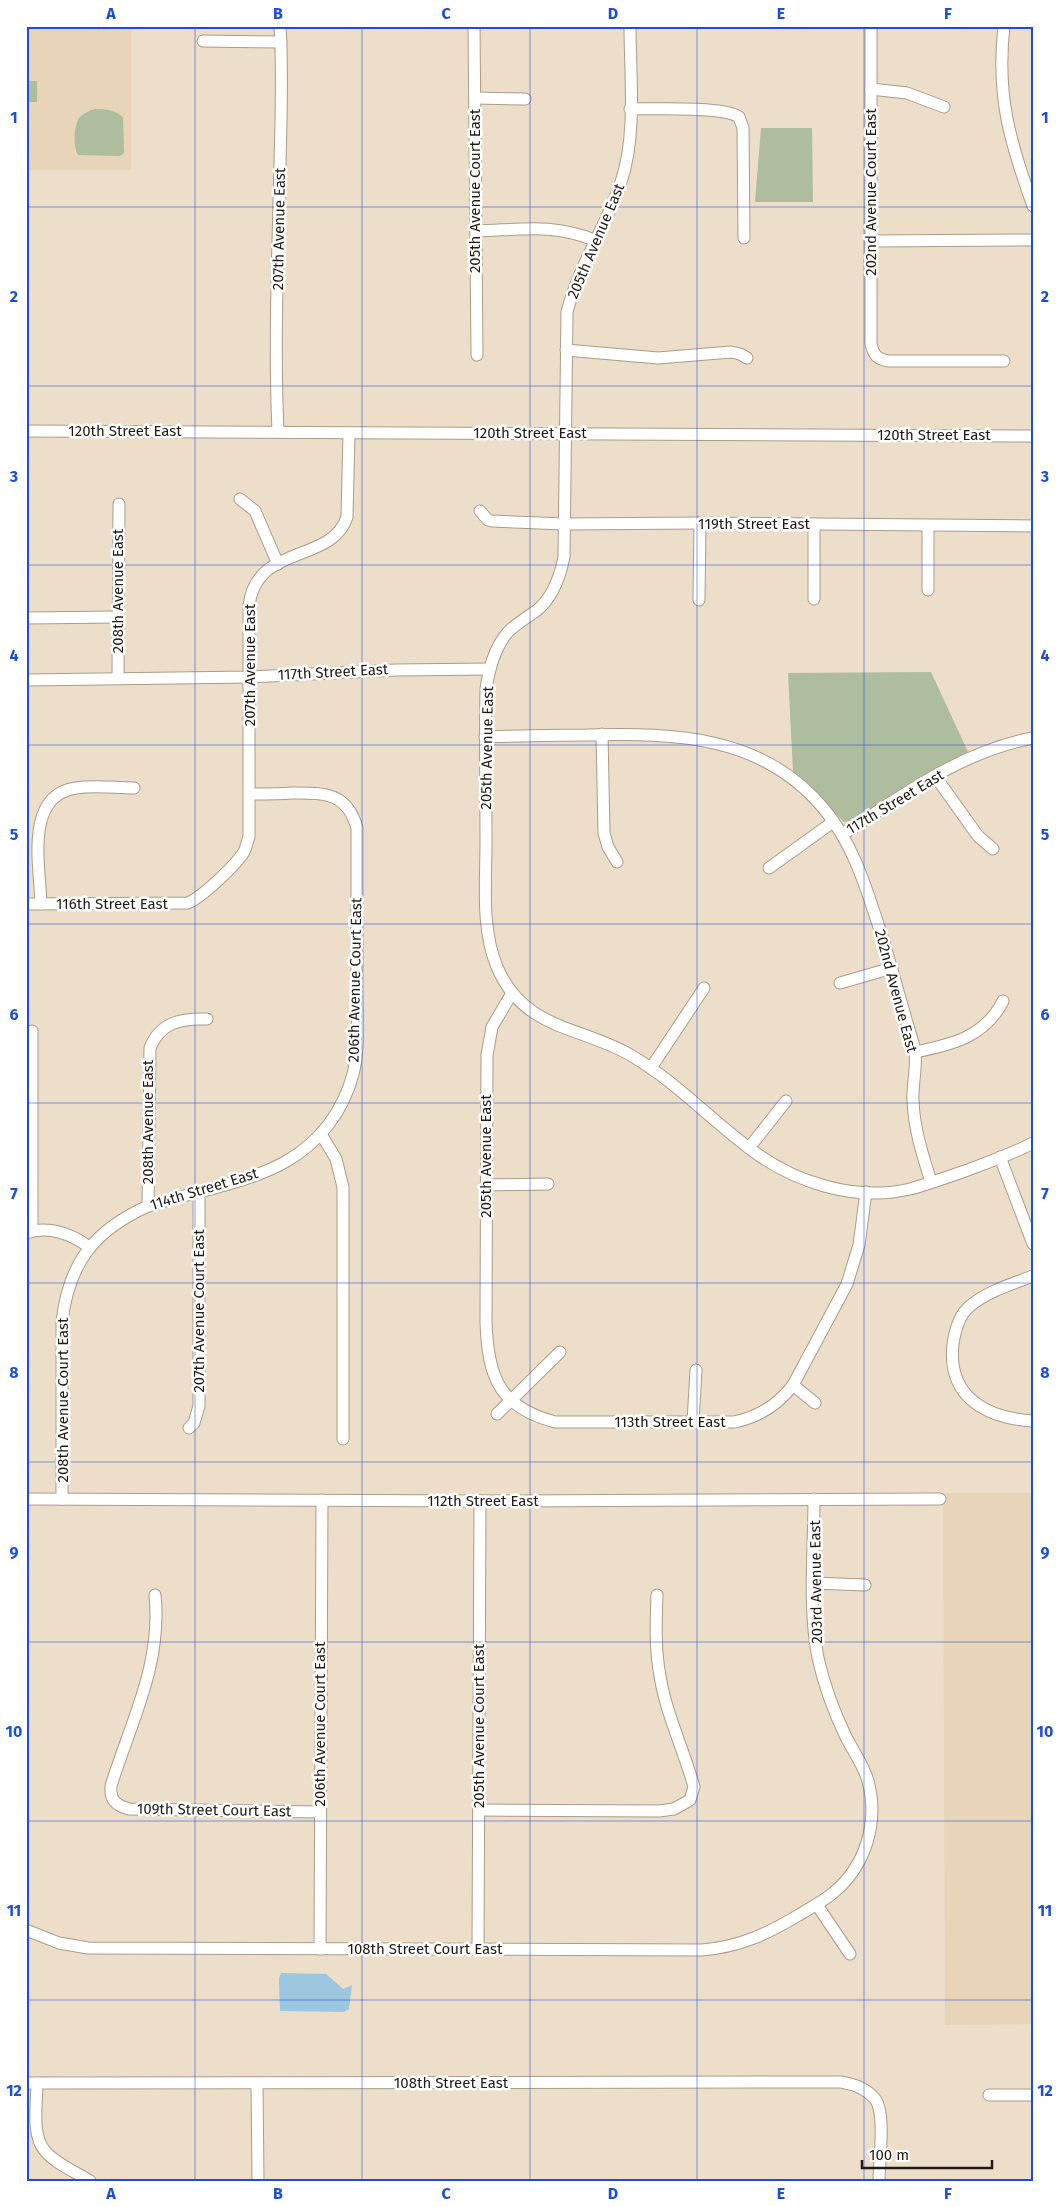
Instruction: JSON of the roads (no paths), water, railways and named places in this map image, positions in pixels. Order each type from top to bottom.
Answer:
[{"type":"street","name":"207th Avenue East","points":[[278,432],[276,388],[282,68],[280,26]]},
{"type":"street","name":"205th Avenue Court East","points":[[474,26],[476,355]]},
{"type":"street","name":"205th Avenue East","points":[[512,1400],[493,1375],[490,1367],[486,1336],[487,1055],[492,1028],[512,993],[498,969],[490,949],[486,926],[486,689],[490,669],[498,647],[508,633],[538,610],[547,600],[558,582],[564,557],[567,312],[576,281],[618,191],[625,168],[628,153],[630,109],[630,26]]},
{"type":"street","name":"202nd Avenue Court East","points":[[871,26],[872,344],[876,357],[888,361],[1004,360]]},
{"type":"street","points":[[1004,26],[1001,69],[1005,112],[1012,146],[1033,206]]},
{"type":"street","points":[[203,41],[281,42]]},
{"type":"street","points":[[871,89],[907,93],[930,100],[944,107]]},
{"type":"street","points":[[475,98],[525,98]]},
{"type":"street","points":[[630,109],[713,111],[738,116],[743,128],[744,238]]},
{"type":"street","points":[[476,231],[555,229],[577,233],[594,240]]},
{"type":"street","points":[[872,241],[1033,240]]},
{"type":"street","points":[[566,350],[658,358],[731,352],[746,358]]},
{"type":"street","name":"120th Street East","points":[[26,431],[1033,436]]},
{"type":"street","name":"207th Avenue East","points":[[197,900],[244,853],[249,837],[249,606],[252,591],[262,575],[278,564],[329,540],[339,533],[345,524],[349,482],[349,432]]},
{"type":"street","points":[[240,499],[255,511],[278,564]]},
{"type":"street","name":"208th Avenue East","points":[[118,678],[119,504]]},
{"type":"street","name":"119th Street East","points":[[480,511],[488,520],[492,521],[564,524],[700,523],[928,527],[1033,526]]},
{"type":"street","points":[[699,600],[700,523]]},
{"type":"street","points":[[814,524],[814,599]]},
{"type":"street","points":[[928,527],[928,590]]},
{"type":"street","points":[[26,618],[117,617]]},
{"type":"street","name":"117th Street East","points":[[26,680],[250,677],[396,670],[490,669]]},
{"type":"street","points":[[602,734],[604,833],[608,847],[617,862]]},
{"type":"street","name":"117th Street East","points":[[485,737],[670,734],[705,740],[740,750],[794,779],[815,799],[842,835],[935,776],[968,758],[990,749],[1033,738]]},
{"type":"street","points":[[935,776],[978,836],[993,849]]},
{"type":"street","points":[[41,904],[39,832],[42,815],[47,803],[60,794],[74,788],[134,788]]},
{"type":"street","name":"206th Avenue Court East","points":[[250,794],[320,793],[336,798],[348,808],[357,828],[356,1061],[347,1092],[336,1114],[321,1134]]},
{"type":"street","points":[[769,868],[833,822]]},
{"type":"street","name":"202nd Avenue East","points":[[842,835],[851,850],[865,883],[892,968],[915,1052],[912,1088],[914,1117],[931,1182]]},
{"type":"street","name":"116th Street East","points":[[26,904],[180,904],[197,900]]},
{"type":"street","points":[[840,983],[892,968]]},
{"type":"street","points":[[651,1068],[704,988]]},
{"type":"street","points":[[512,993],[541,1018],[614,1047],[651,1068],[677,1086],[749,1148],[780,1169],[809,1182],[842,1190],[866,1192],[908,1189],[1000,1157],[1033,1143]]},
{"type":"street","points":[[915,1052],[948,1044],[977,1033],[991,1022],[1003,1001]]},
{"type":"street","name":"208th Avenue East","points":[[148,1206],[150,1048],[156,1036],[170,1024],[193,1019],[207,1019]]},
{"type":"street","points":[[32,1031],[29,1232],[60,1232],[80,1240],[89,1247]]},
{"type":"street","points":[[749,1148],[786,1101]]},
{"type":"street","points":[[321,1134],[336,1159],[343,1187],[344,1439]]},
{"type":"street","name":"114th Street East","points":[[89,1247],[116,1222],[148,1206],[274,1168],[294,1156],[321,1134]]},
{"type":"street","points":[[1000,1157],[1033,1244]]},
{"type":"street","points":[[486,1185],[548,1184]]},
{"type":"street","name":"207th Avenue Court East","points":[[189,1428],[194,1423],[199,1406],[199,1192]]},
{"type":"street","points":[[815,1404],[793,1385],[847,1284],[859,1245],[866,1192]]},
{"type":"street","name":"208th Avenue Court East","points":[[62,1499],[62,1321],[66,1295],[73,1274],[89,1247]]},
{"type":"street","points":[[1033,1276],[989,1294],[970,1306],[956,1329],[953,1365],[958,1381],[973,1402],[1000,1416],[1033,1420]]},
{"type":"street","points":[[497,1414],[560,1352]]},
{"type":"street","points":[[693,1422],[696,1370]]},
{"type":"street","name":"113th Street East","points":[[512,1400],[527,1412],[555,1422],[734,1422],[753,1417],[776,1403],[793,1385]]},
{"type":"street","name":"112th Street East","points":[[26,1499],[480,1501],[940,1499]]},
{"type":"street","name":"203rd Avenue East","points":[[814,1499],[814,1583],[818,1657],[824,1681],[845,1734],[868,1779],[873,1807],[870,1834],[857,1866],[847,1880],[816,1905]]},
{"type":"street","name":"206th Avenue Court East","points":[[320,1949],[322,1500]]},
{"type":"street","name":"205th Avenue Court East","points":[[478,1950],[480,1501]]},
{"type":"street","points":[[814,1583],[865,1585]]},
{"type":"street","name":"109th Street Court East","points":[[155,1595],[156,1609],[152,1661],[145,1691],[111,1786],[112,1798],[117,1805],[129,1809],[320,1812]]},
{"type":"street","points":[[479,1810],[659,1811],[674,1809],[688,1802],[693,1795],[694,1787],[666,1703],[660,1677],[656,1643],[657,1595]]},
{"type":"street","points":[[816,1905],[850,1954]]},
{"type":"street","name":"108th Street Court East","points":[[26,1930],[59,1943],[88,1948],[721,1949],[762,1936],[816,1905]]},
{"type":"street","name":"108th Street East","points":[[32,2083],[841,2082],[861,2087],[878,2103],[880,2115],[879,2181]]},
{"type":"street","points":[[32,2083],[38,2134],[42,2145],[52,2158],[90,2181]]},
{"type":"street","points":[[257,2083],[258,2181]]},
{"type":"street","points":[[989,2095],[1033,2095]]},
{"type":"water","points":[[281,1973],[326,1974],[343,1989],[352,1985],[349,2009],[344,2012],[280,2011],[279,1978]]}]
